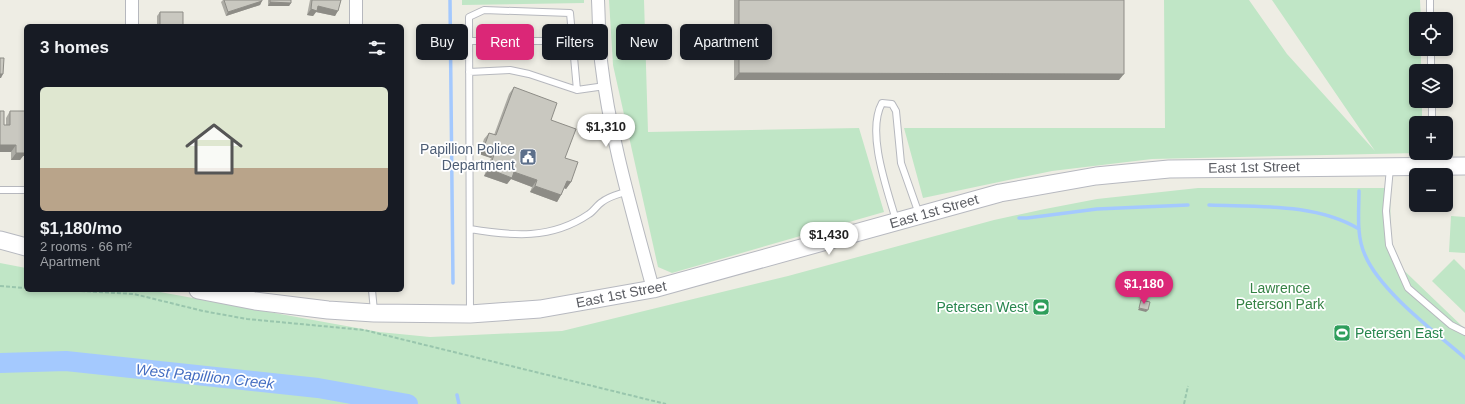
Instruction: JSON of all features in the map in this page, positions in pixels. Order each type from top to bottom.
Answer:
[{"type":"main road","name":"East 1st Street","points":[[208,292],[255,301],[328,310],[374,313],[470,314],[540,309],[653,289],[1000,193],[1054,182],[1134,171],[1198,168],[1390,166],[1432,160],[1465,166]]},
{"type":"main road","points":[[0,240],[24,246]]},
{"type":"street","points":[[132,0],[132,24]]},
{"type":"street","points":[[356,0],[356,24]]},
{"type":"street","points":[[598,0],[601,60],[628,192],[653,289]]},
{"type":"lane","points":[[1430,0],[1430,12]]},
{"type":"lane","points":[[470,314],[469,17],[484,10],[570,13],[571,24]]},
{"type":"lane","points":[[469,41],[542,41]]},
{"type":"lane","points":[[574,60],[577,90]]},
{"type":"lane","points":[[469,72],[510,70],[529,74],[577,90],[606,86]]},
{"type":"lane","points":[[897,221],[878,156],[878,112],[882,103],[892,104],[896,111],[901,163],[919,216]]},
{"type":"lane","points":[[1390,166],[1386,211],[1389,245],[1408,288],[1451,325],[1465,332]]},
{"type":"lane","points":[[0,190],[24,190]]},
{"type":"lane","points":[[470,229],[502,234],[526,235],[562,229],[590,214],[603,201],[628,192]]},
{"type":"lane","points":[[372,292],[374,313]]},
{"type":"path","points":[[0,286],[24,288]]},
{"type":"path","points":[[108,292],[134,294],[203,311],[247,319],[364,330],[666,404]]},
{"type":"path","points":[[1184,404],[1188,386]]},
{"type":"green space","points":[[462,0],[584,0],[584,3],[462,5]]},
{"type":"green space","points":[[609,0],[644,0],[645,24],[616,24],[616,60],[646,60],[648,132],[859,128],[884,212],[672,273],[658,267],[613,65]]},
{"type":"green space","points":[[1164,0],[1249,0],[1287,54],[1375,151],[1272,0],[1420,0],[1421,12],[1409,12],[1409,56],[1421,56],[1421,64],[1409,64],[1409,108],[1422,108],[1422,116],[1409,116],[1409,153],[1152,159],[1052,171],[923,198],[904,128],[1165,128]]},
{"type":"green space","name":"Lawrence Peterson Park","points":[[1198,188],[1390,188],[1391,258],[1465,329],[1465,404],[0,404],[0,263],[24,268],[24,292],[160,292],[379,332],[430,337],[562,331],[788,276],[994,220],[1097,199]]},
{"type":"green space","points":[[1451,216],[1465,217],[1465,253],[1449,252]]},
{"type":"green space","points":[[1454,259],[1465,270],[1465,313],[1432,281]]},
{"type":"building","points":[[224,0],[262,0],[262,1],[228,12]]},
{"type":"building","points":[[270,0],[291,0],[291,3],[270,2]]},
{"type":"building","points":[[312,0],[341,0],[338,11],[318,6],[317,11],[311,9]]},
{"type":"building","points":[[739,0],[1124,0],[1124,74],[739,73],[739,60],[772,60],[772,24],[739,24]]},
{"type":"building","points":[[160,12],[183,12],[183,24],[160,24]]},
{"type":"building","points":[[0,58],[4,58],[3,74],[0,74]]},
{"type":"building","points":[[514,87],[557,103],[551,120],[576,129],[565,158],[578,162],[571,182],[567,181],[561,195],[535,186],[537,180],[514,172],[512,178],[489,169],[495,152],[484,147],[489,133],[496,135]]},
{"type":"building","points":[[0,111],[4,111],[4,125],[10,125],[10,111],[24,111],[24,153],[16,153],[16,145],[0,145]]},
{"type":"building","points":[[1141,300],[1150,302],[1148,310],[1139,308]]},
{"type":"waterway","points":[[450,0],[453,283]]},
{"type":"waterway","points":[[1359,191],[1360,240],[1362,248],[1372,269],[1395,297],[1465,358]]},
{"type":"waterway","points":[[1019,218],[1097,209],[1188,205]]},
{"type":"waterway","points":[[1209,205],[1286,208],[1305,211],[1324,215],[1359,229]]},
{"type":"waterway","name":"West Papillion Creek","points":[[0,363],[66,361],[318,388],[408,404]]},
{"type":"waterway","points":[[457,395],[459,404]]},
{"type":"place","name":"Papillion Police Department","points":[[528,157]]},
{"type":"place","name":"Petersen West","points":[[1041,307]]},
{"type":"place","name":"Petersen East","points":[[1342,333]]}]
